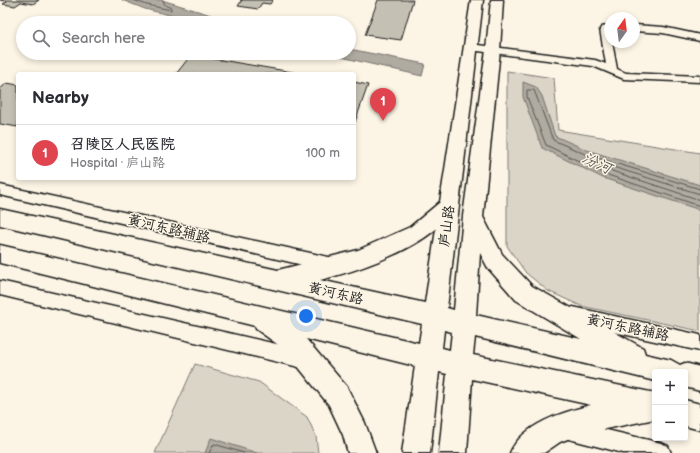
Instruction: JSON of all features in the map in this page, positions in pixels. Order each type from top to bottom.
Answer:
[{"type":"main road","name":"庐山路","points":[[416,453],[477,0]]},
{"type":"main road","name":"庐山路","points":[[453,453],[462,365],[473,216],[493,50],[496,0]]},
{"type":"main road","points":[[277,280],[337,266],[362,258],[417,233],[448,207]]},
{"type":"main road","points":[[473,216],[495,261],[524,293],[659,369]]},
{"type":"main road","name":"黄河东路","points":[[0,217],[657,369]]},
{"type":"main road","points":[[0,254],[462,365],[652,406]]},
{"type":"main road","points":[[256,315],[292,341],[338,396],[356,432],[362,453]]},
{"type":"main road","points":[[688,376],[700,379]]},
{"type":"main road","points":[[524,453],[531,446],[559,428],[598,416],[652,407]]},
{"type":"main road","points":[[688,414],[700,417]]},
{"type":"street","points":[[640,28],[663,30],[700,38]]},
{"type":"street","points":[[470,47],[595,63],[624,76],[700,79]]},
{"type":"street","points":[[608,48],[612,70]]},
{"type":"street","name":"黄河东路辅路","points":[[0,190],[337,266]]},
{"type":"street","points":[[0,288],[308,360]]},
{"type":"street","name":"黄河东路辅路","points":[[555,311],[700,342]]},
{"type":"street","points":[[559,428],[661,453]]},
{"type":"shaded area","points":[[507,71],[554,78],[558,130],[700,153],[700,331],[581,306],[548,291],[526,273],[507,246]]},
{"type":"shaded area","points":[[195,364],[259,382],[307,417],[316,436],[318,453],[155,453]]},
{"type":"water","points":[[122,0],[162,0],[214,16],[174,16],[145,9]]},
{"type":"water","points":[[356,50],[425,64],[422,76],[354,60],[356,60]]},
{"type":"water","name":"汾河","points":[[523,82],[536,87],[542,96],[555,136],[587,150],[700,185],[700,210],[603,178],[542,148],[523,97]]},
{"type":"water","points":[[211,438],[257,453],[205,453]]},
{"type":"building","points":[[0,0],[39,0],[33,4],[21,2],[15,6],[3,4],[7,1]]},
{"type":"building","points":[[242,0],[273,0],[270,4],[262,3],[258,9],[238,6]]},
{"type":"building","points":[[378,0],[413,0],[401,40],[365,35]]},
{"type":"building","points":[[187,60],[221,60],[292,72],[178,72]]},
{"type":"building","points":[[356,82],[368,85],[356,119]]},
{"type":"building","points":[[7,83],[16,85],[16,127],[0,124],[0,89]]},
{"type":"place","name":"召陵区人民医院","points":[[383,121]]}]
